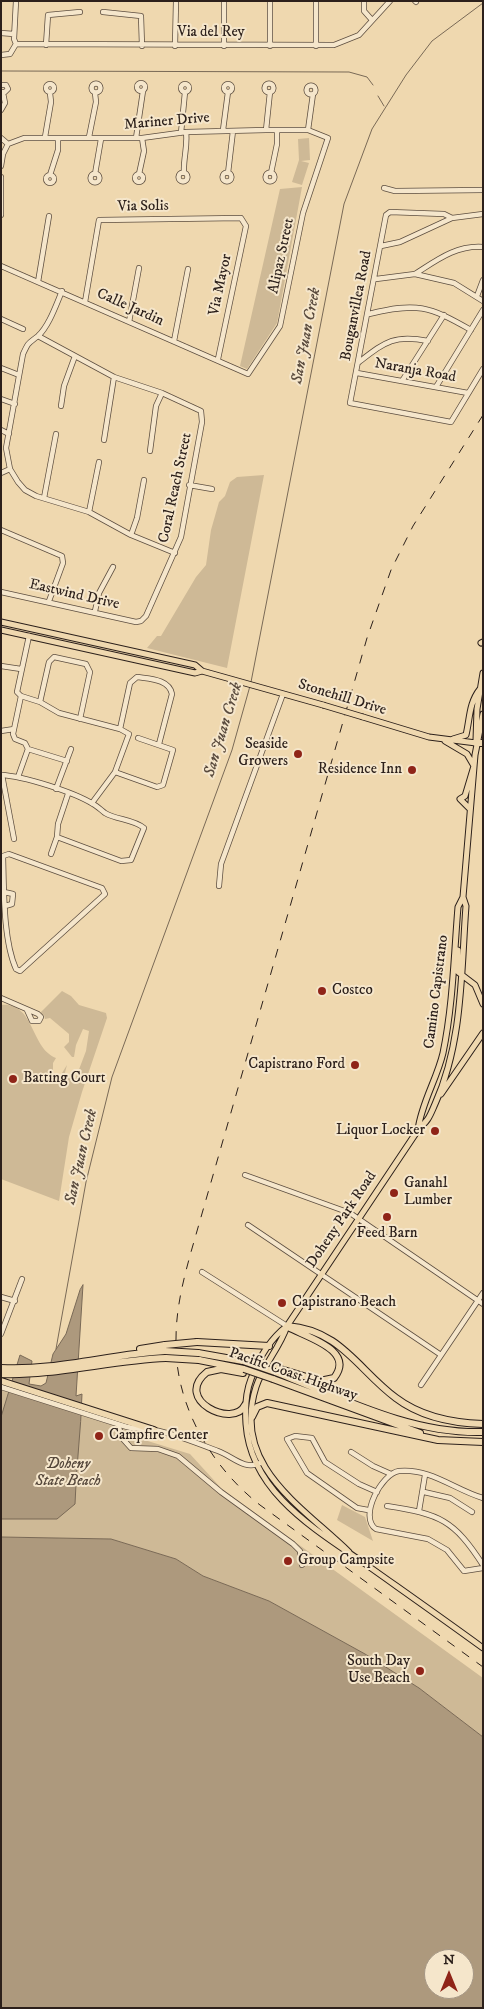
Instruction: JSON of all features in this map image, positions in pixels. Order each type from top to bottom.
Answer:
[{"type":"highway","points":[[274,1374],[320,1381],[334,1378],[339,1370],[340,1360],[334,1351],[287,1326]]},
{"type":"highway","points":[[287,1326],[297,1327],[339,1344],[396,1398],[418,1411],[460,1424],[483,1424]]},
{"type":"highway","points":[[103,1358],[165,1352],[197,1342],[269,1346]]},
{"type":"highway","name":"Pacific Coast Highway","points":[[1,1374],[55,1364],[165,1352],[243,1361],[417,1432],[483,1441]]},
{"type":"highway","name":"Pacific Coast Highway","points":[[199,1356],[244,1371],[274,1374],[405,1422],[456,1431],[483,1432]]},
{"type":"highway","name":"Pacific Coast Highway","points":[[1,1368],[11,1371],[103,1358]]},
{"type":"highway","points":[[244,1371],[221,1370],[207,1372],[198,1384],[198,1394],[204,1406],[212,1411],[240,1412],[245,1404]]},
{"type":"highway","points":[[4,1384],[154,1430]]},
{"type":"highway","points":[[252,1417],[257,1407],[267,1403],[438,1440],[483,1441]]},
{"type":"main road","name":"Stonehill Drive","points":[[1,622],[195,665],[202,670],[440,739],[480,743]]},
{"type":"main road","name":"Stonehill Drive","points":[[1,630],[195,673],[202,670]]},
{"type":"main road","points":[[29,636],[40,630]]},
{"type":"main road","name":"Camino Capistrano","points":[[480,743],[475,734],[483,673]]},
{"type":"main road","points":[[440,739],[459,738],[466,735],[469,710],[474,697],[480,689]]},
{"type":"main road","name":"Camino Capistrano","points":[[431,1089],[443,1054],[449,1015],[458,907],[463,897],[474,766],[480,743],[483,714]]},
{"type":"main road","points":[[440,739],[467,754],[474,766],[465,796],[460,799],[470,810]]},
{"type":"main road","name":"Camino Capistrano","points":[[440,1092],[455,1037],[466,906],[463,897]]},
{"type":"main road","points":[[455,945],[458,949],[458,972],[461,975]]},
{"type":"main road","name":"Camino Capistrano","points":[[461,975],[475,985],[483,1004]]},
{"type":"main road","points":[[437,1100],[483,1033]]},
{"type":"main road","name":"Doheny Park Road","points":[[418,1128],[418,1122],[431,1089]]},
{"type":"main road","name":"Doheny Park Road","points":[[259,1464],[249,1446],[245,1404],[252,1376],[269,1346],[278,1333],[287,1326],[418,1128],[424,1125],[440,1092]]},
{"type":"main road","name":"Doheny Park Road","points":[[259,1464],[253,1436],[252,1417],[258,1382],[266,1364],[284,1337],[287,1326]]},
{"type":"main road","points":[[259,1464],[271,1487],[296,1514],[329,1540],[349,1552],[483,1648]]},
{"type":"street","points":[[1,55],[10,54],[16,44],[14,34],[16,1]]},
{"type":"street","points":[[175,46],[176,1]]},
{"type":"street","points":[[224,1],[224,46]]},
{"type":"street","points":[[270,1],[270,46]]},
{"type":"street","points":[[316,1],[316,46]]},
{"type":"street","points":[[364,1],[364,11],[372,20]]},
{"type":"street","name":"Via del Rey","points":[[16,44],[316,46],[343,43],[359,34],[390,1]]},
{"type":"street","points":[[46,45],[48,15],[80,12]]},
{"type":"street","points":[[103,12],[141,16],[142,46]]},
{"type":"street","points":[[1,33],[14,34]]},
{"type":"street","points":[[1,85],[6,84],[8,87],[8,90],[2,92],[5,103],[1,110]]},
{"type":"street","points":[[136,138],[143,91]]},
{"type":"street","points":[[45,137],[51,102],[50,92]]},
{"type":"street","points":[[184,173],[183,161],[188,145],[183,133],[185,92]]},
{"type":"street","points":[[223,130],[228,92]]},
{"type":"street","points":[[266,130],[270,92]]},
{"type":"street","points":[[89,137],[96,93]]},
{"type":"street","points":[[308,130],[313,94]]},
{"type":"street","name":"Mariner Drive","points":[[8,144],[24,138],[142,138],[223,130],[308,130],[328,138]]},
{"type":"street","points":[[271,173],[277,144],[277,130]]},
{"type":"street","points":[[228,173],[233,131]]},
{"type":"street","points":[[1,138],[8,144],[2,154],[1,166]]},
{"type":"street","points":[[50,175],[58,150],[58,138]]},
{"type":"street","points":[[139,174],[139,164],[144,151],[142,138]]},
{"type":"street","name":"Alipaz Street","points":[[248,374],[280,326],[303,213],[328,138]]},
{"type":"street","points":[[95,174],[101,139]]},
{"type":"street","points":[[1,177],[1,215]]},
{"type":"street","points":[[384,188],[395,191],[483,190]]},
{"type":"street","name":"Bouganvillea Road","points":[[452,218],[444,214],[388,213],[350,403],[451,422],[468,393]]},
{"type":"street","points":[[381,246],[400,242],[452,218],[483,214]]},
{"type":"street","points":[[38,282],[49,216]]},
{"type":"street","name":"Via Solis","points":[[85,302],[100,220],[241,218]]},
{"type":"street","name":"Via Mayor","points":[[218,359],[246,226],[241,218]]},
{"type":"street","points":[[415,274],[447,254],[469,246],[483,247]]},
{"type":"street","name":"Calle Jardin","points":[[1,266],[218,359],[248,374]]},
{"type":"street","points":[[129,322],[139,268]]},
{"type":"street","points":[[174,341],[188,269]]},
{"type":"street","points":[[376,279],[415,274],[454,282],[483,301]]},
{"type":"street","points":[[477,296],[483,280]]},
{"type":"street","points":[[62,291],[38,336],[29,341],[18,375],[15,404],[6,448],[12,475],[25,490],[89,512],[131,535],[175,553]]},
{"type":"street","points":[[369,314],[395,308],[424,308],[444,315],[471,330]]},
{"type":"street","points":[[436,387],[483,310]]},
{"type":"street","points":[[402,381],[444,315]]},
{"type":"street","points":[[1,319],[23,329]]},
{"type":"street","points":[[38,336],[114,377],[162,393],[156,406],[150,451]]},
{"type":"street","points":[[359,362],[392,340],[408,337],[428,341]]},
{"type":"street","points":[[61,406],[64,386],[75,356]]},
{"type":"street","points":[[1,368],[18,375]]},
{"type":"street","points":[[468,393],[483,369]]},
{"type":"street","name":"Naranja Road","points":[[357,373],[468,393]]},
{"type":"street","points":[[104,440],[114,377]]},
{"type":"street","name":"Coral Reach Street","points":[[141,621],[146,616],[181,537],[202,422],[201,411],[162,393]]},
{"type":"street","points":[[1,399],[15,404]]},
{"type":"street","points":[[1,430],[9,434]]},
{"type":"street","points":[[44,498],[56,434]]},
{"type":"street","points":[[89,512],[99,462]]},
{"type":"street","points":[[1,473],[10,469]]},
{"type":"street","points":[[131,535],[138,518],[144,480]]},
{"type":"street","points":[[189,485],[212,490]]},
{"type":"street","points":[[1,530],[62,556],[63,563],[50,601]]},
{"type":"street","points":[[95,611],[99,593],[113,567]]},
{"type":"street","name":"Eastwind Drive","points":[[1,592],[95,611],[136,622],[141,621]]},
{"type":"street","points":[[29,636],[17,692],[21,696],[40,702],[59,713],[120,729],[127,732],[129,737],[116,772],[92,803]]},
{"type":"street","points":[[40,702],[49,662],[54,657],[86,664],[90,672],[80,719]]},
{"type":"street","points":[[1,666],[21,670]]},
{"type":"street","points":[[120,729],[130,683],[137,677],[166,683],[171,688],[172,694],[159,744]]},
{"type":"street","points":[[219,886],[221,864],[283,694]]},
{"type":"street","points":[[21,696],[14,729],[15,739],[25,743],[28,749],[66,761]]},
{"type":"street","points":[[1,731],[14,729]]},
{"type":"street","points":[[116,772],[161,786],[173,753],[169,747],[138,738]]},
{"type":"street","points":[[18,777],[28,749]]},
{"type":"street","points":[[56,789],[71,749]]},
{"type":"street","points":[[14,839],[2,775],[18,777],[56,789],[92,803],[106,813],[139,824],[144,828],[131,860],[121,860],[57,837]]},
{"type":"street","points":[[51,854],[68,794]]},
{"type":"street","points":[[9,854],[102,888],[105,894],[20,971],[16,970],[11,959],[3,900],[4,892],[3,856],[9,854]]},
{"type":"street","points":[[4,892],[13,894],[14,900],[12,904],[5,906]]},
{"type":"street","points":[[1,998],[27,1010]]},
{"type":"street","points":[[245,1175],[350,1213],[483,1304]]},
{"type":"street","points":[[248,1225],[441,1354]]},
{"type":"street","points":[[202,1272],[287,1326]]},
{"type":"street","points":[[1,1334],[22,1279]]},
{"type":"street","points":[[421,1385],[483,1292]]},
{"type":"street","points":[[1,1297],[15,1301]]},
{"type":"street","points":[[89,1411],[118,1424],[141,1430],[154,1430],[219,1451],[246,1465],[259,1464]]},
{"type":"street","points":[[118,1424],[122,1438],[131,1448],[162,1450],[185,1461],[221,1492],[293,1544],[300,1551],[302,1565]]},
{"type":"street","points":[[368,1510],[357,1508],[307,1473],[287,1439],[294,1436],[312,1438],[326,1462],[359,1484],[378,1492]]},
{"type":"street","points":[[351,1452],[373,1466],[391,1474]]},
{"type":"street","points":[[387,1506],[419,1511],[447,1523],[465,1537],[483,1567],[464,1570],[447,1550],[428,1540],[379,1531],[372,1526],[368,1518],[368,1510],[391,1474],[400,1471],[447,1480],[483,1498]]},
{"type":"street","points":[[419,1511],[424,1492],[425,1475]]},
{"type":"street","points":[[424,1492],[450,1498],[472,1512]]},
{"type":"green space","points":[[309,138],[310,160],[301,161],[309,163],[302,185],[292,182],[299,160],[298,139]]},
{"type":"green space","points":[[302,187],[277,323],[247,369],[240,366],[280,189]]},
{"type":"green space","points":[[264,475],[227,668],[147,648],[157,636],[161,636],[196,577],[206,565],[211,530],[219,502],[225,496],[230,482],[237,477]]},
{"type":"green space","points":[[62,991],[71,996],[79,1005],[106,1013],[107,1018],[69,1137],[59,1201],[1,1179],[1,1005],[12,1006],[20,1011],[41,1045],[56,1058],[53,1063],[53,1075],[60,1078],[63,1077],[62,1073],[67,1065],[64,1076],[75,1080],[86,1051],[89,1031],[83,1029],[76,1045],[74,1057],[72,1057],[64,1047],[69,1042],[69,1034],[50,1018],[45,1019],[44,1015],[41,1015],[41,1012]]},
{"type":"green space","name":"Doheny State Beach","points":[[1,1384],[141,1429],[138,1438],[190,1454],[222,1489],[483,1678],[483,1737],[419,1688],[365,1654],[269,1601],[203,1576],[176,1559],[111,1539],[1,1537]]},
{"type":"green space","points":[[342,1505],[365,1517],[373,1541],[337,1520]]},
{"type":"shaded area","points":[[83,1285],[76,1396],[82,1394],[81,1422],[75,1504],[57,1519],[1,1519],[1,1417],[20,1355],[32,1361],[29,1384],[41,1386],[46,1383],[53,1354],[66,1334]]},
{"type":"shaded area","points":[[1,1537],[111,1539],[176,1559],[203,1576],[269,1601],[365,1654],[419,1688],[483,1737],[483,2008],[1,2008]]},
{"type":"waterway","name":"San Juan Creek","points":[[251,682],[344,204],[372,129],[406,75],[432,41],[483,3]]},
{"type":"waterway","points":[[1,71],[349,72],[367,77],[373,85]]},
{"type":"waterway","points":[[378,96],[384,106]]},
{"type":"waterway","name":"San Juan Creek","points":[[56,1349],[86,1182],[112,1077],[232,750],[250,686]]},
{"type":"railway","points":[[483,415],[413,526],[391,570],[367,638],[185,1274],[180,1295],[176,1339],[177,1363],[181,1386],[189,1409],[198,1431],[226,1472],[260,1505],[483,1667]]},
{"type":"place","name":"Seaside Growers","points":[[298,754]]},
{"type":"place","name":"Residence Inn","points":[[412,770]]},
{"type":"place","name":"Costco","points":[[322,991]]},
{"type":"place","name":"Capistrano Ford","points":[[355,1065]]},
{"type":"place","name":"Batting Court","points":[[13,1079]]},
{"type":"place","name":"Liquor Locker","points":[[435,1131]]},
{"type":"place","name":"Ganahl Lumber","points":[[394,1193]]},
{"type":"place","name":"Feed Barn","points":[[387,1217]]},
{"type":"place","name":"Capistrano Beach","points":[[282,1303]]},
{"type":"place","name":"Campfire Center","points":[[99,1436]]},
{"type":"place","name":"Group Campsite","points":[[288,1561]]},
{"type":"place","name":"South Day Use Beach","points":[[420,1671]]}]
